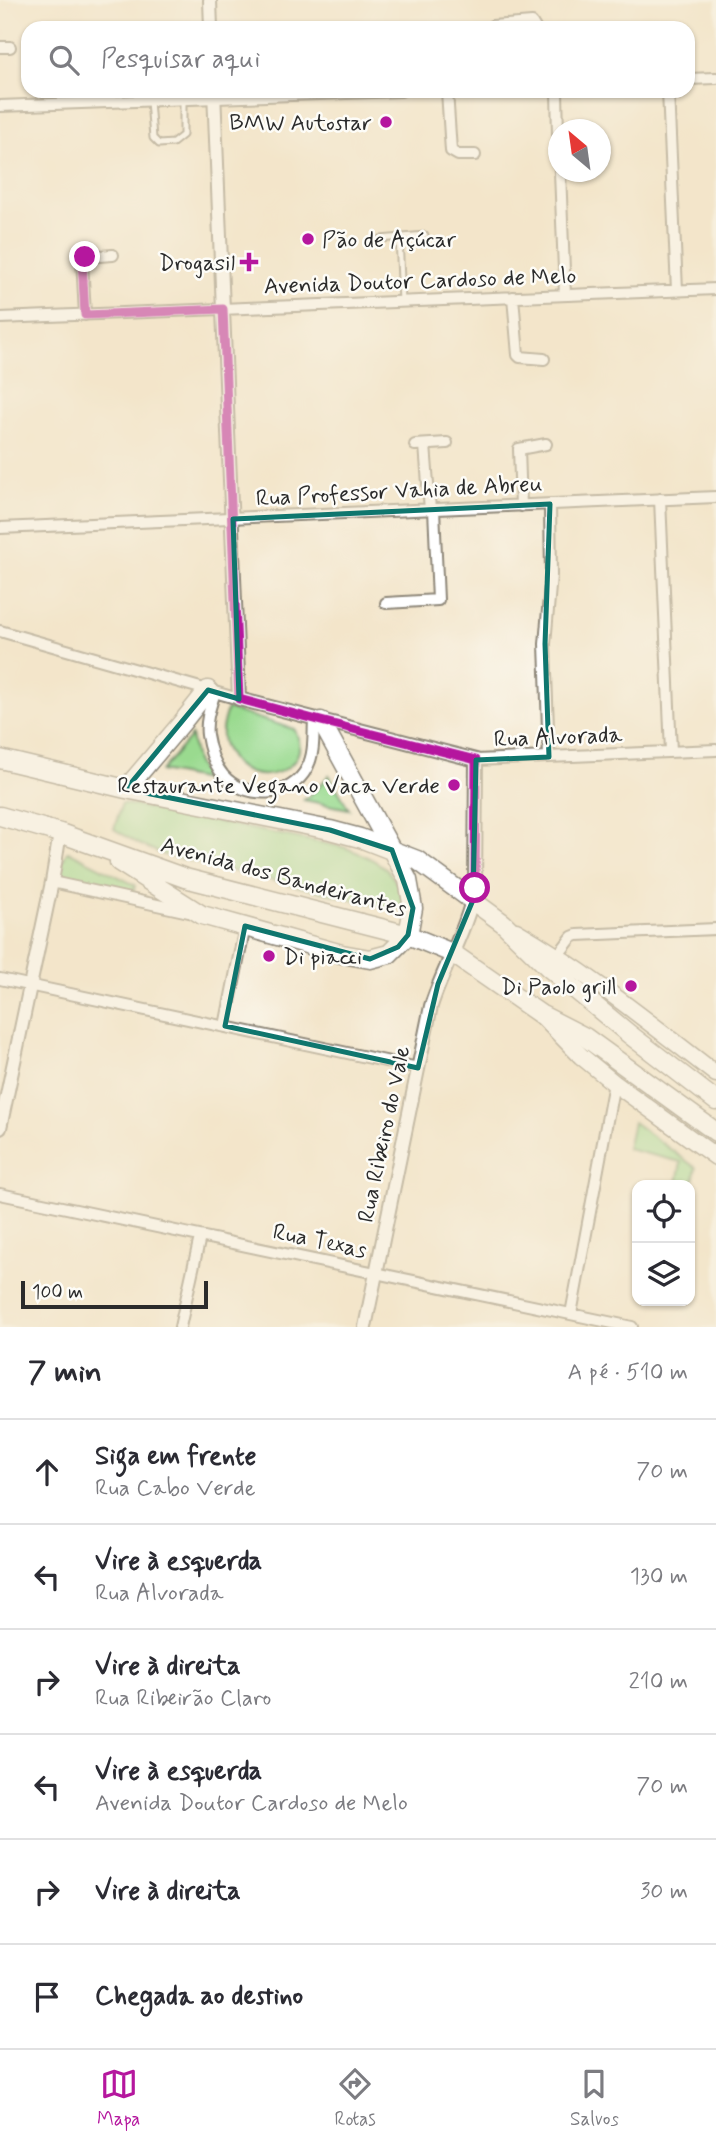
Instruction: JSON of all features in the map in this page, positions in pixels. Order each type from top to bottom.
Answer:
[{"type":"highway","points":[[126,789],[212,691]]},
{"type":"highway","points":[[89,844],[202,915],[342,954],[370,959],[389,954],[408,934],[414,908],[408,880],[318,720]]},
{"type":"highway","name":"Avenida dos Bandeirantes","points":[[0,759],[126,789],[330,830],[360,838],[417,860],[503,923],[548,967],[716,1101]]},
{"type":"highway","name":"Avenida dos Bandeirantes","points":[[0,816],[60,833],[185,878],[408,934],[452,953],[540,1014],[585,1037],[716,1132]]},
{"type":"main road","name":"Avenida dos Bandeirantes","points":[[503,923],[558,955],[716,1074]]},
{"type":"main road","name":"Avenida dos Bandeirantes","points":[[540,1014],[581,1056],[619,1087],[716,1157]]},
{"type":"street","points":[[210,0],[211,21]]},
{"type":"street","points":[[695,79],[716,78]]},
{"type":"street","points":[[0,106],[195,98]]},
{"type":"street","points":[[214,98],[239,699]]},
{"type":"street","points":[[447,98],[451,151],[458,155],[475,155]]},
{"type":"street","points":[[557,98],[558,119]]},
{"type":"street","points":[[668,98],[677,290]]},
{"type":"street","points":[[560,182],[565,295]]},
{"type":"street","points":[[85,315],[82,260],[85,257],[113,255]]},
{"type":"street","name":"Avenida Doutor Cardoso de Melo","points":[[0,318],[716,289]]},
{"type":"street","points":[[513,297],[518,355],[520,358],[544,359]]},
{"type":"street","points":[[386,603],[438,600],[432,510],[420,445],[447,443]]},
{"type":"street","points":[[522,506],[519,449],[546,444]]},
{"type":"street","name":"Rua Professor Vahia de Abreu","points":[[0,528],[716,497]]},
{"type":"street","points":[[660,499],[671,752]]},
{"type":"street","points":[[550,504],[551,575],[545,644],[550,757]]},
{"type":"street","name":"Rua Alvorada","points":[[0,631],[239,699],[476,760],[716,750]]},
{"type":"street","points":[[212,691],[206,732],[209,746],[223,775],[248,791],[271,793],[297,782],[307,769],[312,756],[318,720]]},
{"type":"street","name":"Rua Ribeiro do Vale","points":[[365,1327],[431,1006],[443,970],[473,900],[477,877],[476,760]]},
{"type":"street","points":[[0,1128],[60,833]]},
{"type":"street","points":[[52,882],[202,915]]},
{"type":"street","points":[[225,1026],[245,926]]},
{"type":"street","points":[[558,955],[572,937],[577,935],[716,929]]},
{"type":"street","points":[[0,979],[418,1068]]},
{"type":"street","points":[[572,1314],[610,1102],[619,1087]]},
{"type":"street","name":"Rua Texas","points":[[0,1194],[632,1327]]},
{"type":"street","points":[[180,1327],[200,1237]]},
{"type":"lane","points":[[150,101],[153,138],[159,144],[166,144],[173,143],[183,135],[183,100]]},
{"type":"lane","points":[[380,239],[425,235]]},
{"type":"lane","points":[[399,237],[402,302]]},
{"type":"highlighted area","points":[[550,504],[545,644],[549,757],[476,760],[473,900],[438,984],[418,1068],[225,1026],[245,926],[370,959],[398,947],[408,935],[413,908],[392,850],[330,830],[126,789],[208,690],[239,699],[233,519]]},
{"type":"green space","points":[[227,709],[294,729],[299,743],[297,756],[290,766],[264,775],[250,773],[237,766],[222,739]]},
{"type":"green space","points":[[191,736],[196,761],[206,780],[161,771]]},
{"type":"green space","points":[[329,775],[349,809],[304,800]]},
{"type":"green space","points":[[122,803],[343,847],[383,867],[396,883],[403,906],[396,910],[164,855],[114,829]]},
{"type":"green space","points":[[67,852],[135,885],[133,896],[62,879],[58,875]]},
{"type":"green space","points":[[633,1122],[696,1168],[693,1180],[678,1180],[681,1162],[627,1149]]},
{"type":"place","name":"BMW Autostar","points":[[386,122]]},
{"type":"place","name":"Pão de Açúcar","points":[[308,239]]},
{"type":"place","name":"Drogasil","points":[[249,262]]},
{"type":"place","name":"Restaurante Vegano Vaca Verde","points":[[454,785]]},
{"type":"place","name":"Di piacci","points":[[269,956]]},
{"type":"place","name":"Di Paolo grill","points":[[631,986]]},
{"type":"route","points":[[85,257],[82,261],[85,315],[223,309],[239,699],[476,760],[475,888]]}]
